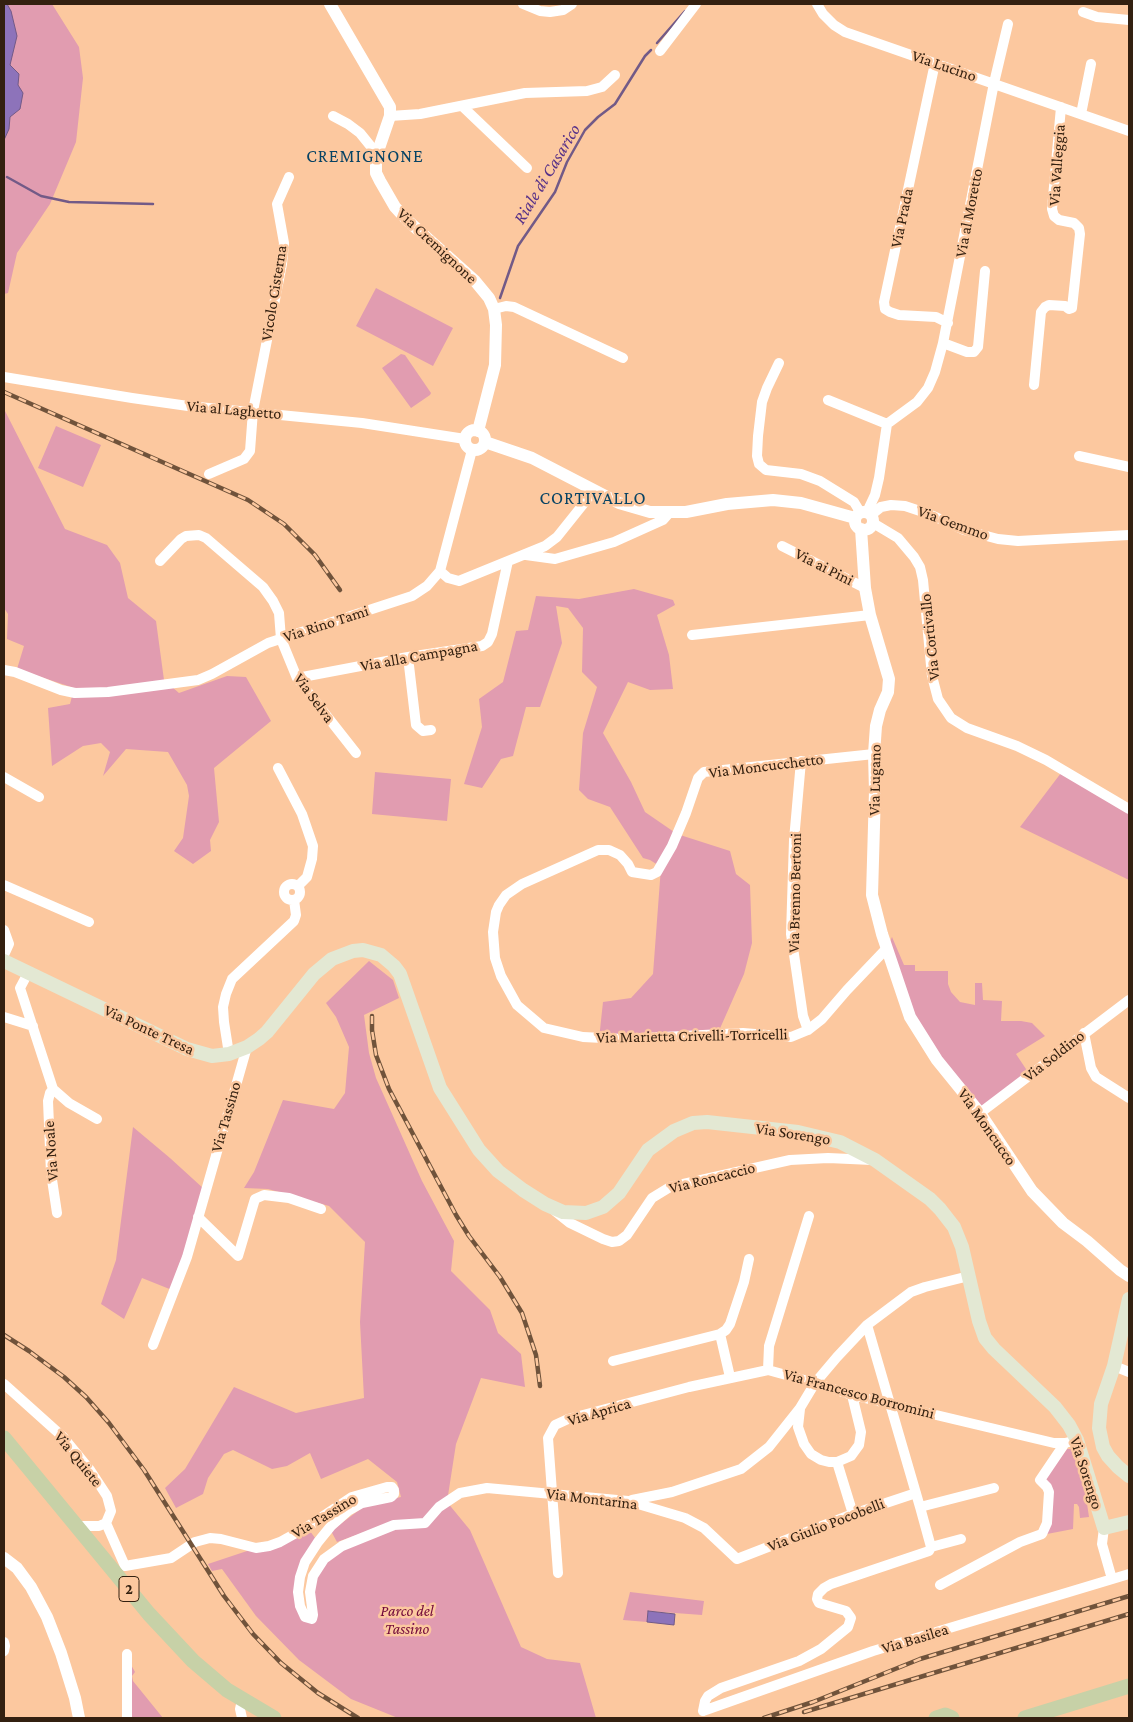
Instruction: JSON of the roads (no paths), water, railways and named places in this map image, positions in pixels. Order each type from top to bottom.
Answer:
[{"type":"main road","name":"Via Ponte Tresa","points":[[4,961],[187,1049],[212,1056],[229,1054],[247,1047],[267,1032],[323,965],[342,954],[353,951],[375,953],[381,955],[394,966],[405,986],[421,1034]]},
{"type":"main road","name":"Via Sorengo","points":[[421,1034],[440,1088],[487,1160],[523,1190],[562,1212],[578,1214],[603,1207],[619,1193],[648,1150],[674,1131],[693,1123],[708,1122],[798,1132],[840,1142],[875,1160],[930,1198],[954,1227],[962,1247],[979,1321],[985,1338],[994,1349],[1055,1407],[1069,1425],[1071,1442],[1104,1528],[1129,1522]]},
{"type":"main road","points":[[1129,1299],[1114,1366],[1101,1404],[1099,1428],[1108,1456],[1129,1476]]},
{"type":"main road","name":"2","points":[[4,1438],[77,1526],[120,1570],[150,1614],[193,1661],[227,1690],[274,1718]]},
{"type":"main road","points":[[1025,1718],[1129,1686]]},
{"type":"main road","points":[[936,1718],[945,1715],[952,1718]]},
{"type":"street","name":"Via Cremignone","points":[[330,4],[390,108],[390,116],[377,154],[376,173],[380,182],[395,207],[475,281],[489,298],[494,309],[496,325],[495,365],[482,436]]},
{"type":"street","points":[[523,4],[540,10],[554,12],[567,8],[572,4]]},
{"type":"street","points":[[660,51],[696,4]]},
{"type":"street","name":"Via Lucino","points":[[817,4],[823,14],[834,25],[845,32],[1129,131]]},
{"type":"street","points":[[1083,12],[1097,17],[1129,20]]},
{"type":"street","name":"Via al Moretto","points":[[887,424],[917,402],[928,388],[935,372],[948,323],[994,83],[1008,24]]},
{"type":"street","name":"Via Prada","points":[[934,63],[884,302],[885,309],[899,315],[936,317],[948,323]]},
{"type":"street","points":[[1081,114],[1091,64]]},
{"type":"street","points":[[390,116],[420,114],[525,93],[587,91],[602,86],[614,76]]},
{"type":"street","points":[[462,106],[527,168]]},
{"type":"street","name":"Via Valleggia","points":[[1034,385],[1041,312],[1049,305],[1065,306],[1068,309],[1072,308],[1080,234],[1079,228],[1074,223],[1059,220],[1054,216],[1052,209],[1061,107]]},
{"type":"street","points":[[333,116],[360,133],[377,154]]},
{"type":"street","name":"Vicolo Cisterna","points":[[209,474],[248,456],[252,411],[282,264],[284,243],[277,204],[289,177]]},
{"type":"street","name":"Via al Moretto","points":[[943,343],[967,352],[974,352],[978,347],[985,272]]},
{"type":"street","points":[[494,309],[506,306],[514,307],[623,358]]},
{"type":"street","points":[[780,363],[762,402],[757,456],[759,464],[766,470],[800,474],[820,481],[854,502],[865,518]]},
{"type":"street","name":"Via al Laghetto","points":[[4,377],[188,406],[362,423],[466,439]]},
{"type":"street","points":[[828,400],[887,424],[879,478],[875,495],[865,518]]},
{"type":"street","points":[[470,432],[482,436],[481,449],[472,450],[466,445],[466,439],[470,432]]},
{"type":"street","name":"Via Cortivallo","points":[[482,436],[560,471],[592,490],[620,503],[650,512],[670,512],[773,500],[801,503],[865,518],[898,538],[914,557],[920,568],[923,580],[932,676],[938,699],[951,718],[967,728],[1017,746],[1046,760],[1129,809]]},
{"type":"street","name":"Via Rino Tami","points":[[4,670],[15,672],[61,690],[85,693],[108,692],[198,680],[268,643],[412,596],[427,586],[440,571],[472,450]]},
{"type":"street","points":[[1079,456],[1129,467]]},
{"type":"street","points":[[440,571],[448,578],[459,581],[545,546],[557,537],[589,497],[592,490]]},
{"type":"street","name":"Via Gemmo","points":[[865,518],[881,507],[891,505],[905,506],[929,514],[964,530],[998,539],[1018,541],[1129,535]]},
{"type":"street","points":[[525,555],[554,559],[576,554],[634,534],[663,520],[670,512]]},
{"type":"street","name":"Via Lugano","points":[[865,518],[865,588],[870,615],[889,679],[888,692],[880,710],[874,754],[876,791],[872,895],[875,913],[887,948]]},
{"type":"street","name":"Via Selva","points":[[160,561],[181,539],[194,534],[206,538],[263,587],[279,613],[281,639],[297,678],[356,753]]},
{"type":"street","name":"Via ai Pini","points":[[782,546],[865,588]]},
{"type":"street","name":"Via alla Campagna","points":[[297,678],[408,657],[482,646],[488,642],[492,634],[508,561]]},
{"type":"street","points":[[692,635],[870,615]]},
{"type":"street","points":[[408,657],[416,724],[423,731],[431,730]]},
{"type":"street","name":"Via Moncucchetto","points":[[522,884],[598,850],[609,850],[620,855],[632,872],[651,875],[657,872],[686,813],[698,778],[704,772],[874,754]]},
{"type":"street","name":"Via Brenno Bertoni","points":[[801,761],[794,840],[791,934],[803,1016],[808,1030]]},
{"type":"street","points":[[229,1054],[223,1007],[226,994],[232,980],[294,921],[296,915],[294,900],[286,898],[284,890],[290,884],[298,886],[307,877],[312,859],[313,846],[302,814],[278,768]]},
{"type":"street","points":[[4,777],[39,797]]},
{"type":"street","name":"Via Marietta Crivelli-Torricelli","points":[[522,884],[506,895],[496,912],[492,932],[495,958],[505,986],[517,1005],[544,1028],[583,1037],[626,1039],[742,1033],[791,1036],[808,1030]]},
{"type":"street","points":[[4,885],[89,922]]},
{"type":"street","points":[[4,930],[9,944],[4,955]]},
{"type":"street","points":[[808,1030],[822,1019],[887,948]]},
{"type":"street","name":"Via Moncucco","points":[[887,948],[910,1017],[937,1060],[980,1113],[1022,1177],[1038,1198],[1063,1223],[1129,1276]]},
{"type":"street","name":"Via Noale","points":[[28,973],[20,988],[53,1089],[69,1103],[97,1119]]},
{"type":"street","name":"Via Soldino","points":[[980,1113],[1084,1033],[1127,1005]]},
{"type":"street","points":[[4,1017],[33,1026]]},
{"type":"street","points":[[1084,1033],[1090,1068],[1096,1077],[1129,1098]]},
{"type":"street","name":"Via Tassino","points":[[153,1345],[187,1257],[247,1047]]},
{"type":"street","name":"Via Noale","points":[[53,1089],[48,1101],[51,1173],[57,1213]]},
{"type":"street","name":"Via Roncaccio","points":[[553,1208],[570,1223],[578,1227],[603,1239],[612,1242],[619,1241],[627,1235],[652,1198],[670,1187],[790,1160],[828,1158],[875,1160]]},
{"type":"street","points":[[198,1217],[238,1256],[255,1199],[264,1195],[289,1198],[321,1210]]},
{"type":"street","name":"Via Francesco Borromini","points":[[809,1216],[769,1346],[768,1370],[890,1404],[1054,1443],[1071,1442]]},
{"type":"street","points":[[613,1361],[720,1334],[726,1330],[730,1324],[744,1282],[749,1259]]},
{"type":"street","points":[[628,1501],[672,1492],[741,1469],[769,1447],[800,1408],[815,1383],[867,1325],[910,1292],[969,1276]]},
{"type":"street","points":[[867,1325],[931,1547],[961,1539]]},
{"type":"street","points":[[720,1334],[730,1377]]},
{"type":"street","points":[[1114,1366],[1129,1372]]},
{"type":"street","name":"Via Aprica","points":[[558,1573],[548,1438],[555,1425],[568,1419],[730,1377],[768,1370]]},
{"type":"street","name":"Via Quiete","points":[[4,1384],[63,1437],[90,1470],[108,1496],[111,1511],[106,1523]]},
{"type":"street","points":[[800,1408],[798,1427],[804,1444],[811,1454],[821,1460],[837,1462],[851,1456],[859,1445],[861,1432],[852,1394]]},
{"type":"street","points":[[940,1586],[1020,1542],[1042,1534],[1047,1523],[1049,1492],[1047,1486],[1040,1480],[1071,1442]]},
{"type":"street","points":[[837,1462],[852,1514]]},
{"type":"street","name":"Via Tassino","points":[[120,1570],[170,1558],[195,1542],[210,1538],[256,1548],[269,1546],[307,1527],[352,1497],[392,1487],[394,1494],[391,1497],[362,1503],[348,1511],[331,1526],[305,1562],[298,1592],[300,1606],[305,1618],[312,1619],[314,1615],[310,1592],[313,1576],[324,1559],[342,1546],[394,1524],[425,1523],[439,1507],[460,1493]]},
{"type":"street","name":"Via Montarina","points":[[460,1493],[488,1488],[628,1501],[686,1518],[704,1528],[737,1559]]},
{"type":"street","points":[[920,1507],[994,1488]]},
{"type":"street","name":"Via Giulio Pocobelli","points":[[737,1559],[852,1514],[916,1493]]},
{"type":"street","points":[[77,1526],[99,1526],[106,1523],[120,1570]]},
{"type":"street","points":[[1104,1528],[1102,1544],[1112,1579]]},
{"type":"street","name":"Via Basilea","points":[[931,1547],[929,1551],[832,1584],[818,1594],[817,1599],[819,1603],[846,1611],[851,1618],[848,1627],[821,1650],[800,1661],[721,1688],[708,1696],[703,1711],[873,1651],[1129,1574]]},
{"type":"street","points":[[4,1558],[17,1568],[31,1587],[47,1617],[61,1653],[79,1718]]},
{"type":"street","points":[[4,1642],[4,1651]]},
{"type":"street","points":[[127,1654],[127,1718]]},
{"type":"street","points":[[242,1700],[240,1709],[242,1718]]},
{"type":"waterway","name":"Riale di Casarico","points":[[657,43],[685,11]]},
{"type":"waterway","name":"Riale di Casarico","points":[[500,298],[518,246],[555,192],[567,162],[585,130],[615,104],[645,56],[651,50]]},
{"type":"waterway","points":[[7,177],[41,196],[69,202],[153,204]]},
{"type":"railway","points":[[4,392],[248,500],[284,524],[315,555],[340,590]]},
{"type":"railway","points":[[372,1016],[376,1055],[389,1089],[456,1215],[469,1236],[500,1277],[522,1313],[536,1355],[540,1386]]},
{"type":"railway","points":[[4,1335],[64,1377],[86,1397],[109,1423],[144,1470],[224,1596],[253,1634],[281,1663],[318,1693],[358,1718]]},
{"type":"railway","points":[[764,1718],[813,1702],[920,1659],[1129,1596]]},
{"type":"railway","points":[[804,1712],[1129,1614]]},
{"type":"district","name":"CREMIGNONE","points":[[365,156]]},
{"type":"district","name":"CORTIVALLO","points":[[593,498]]},
{"type":"park label","name":"Parco del Tassino","points":[[407,1620]]}]
